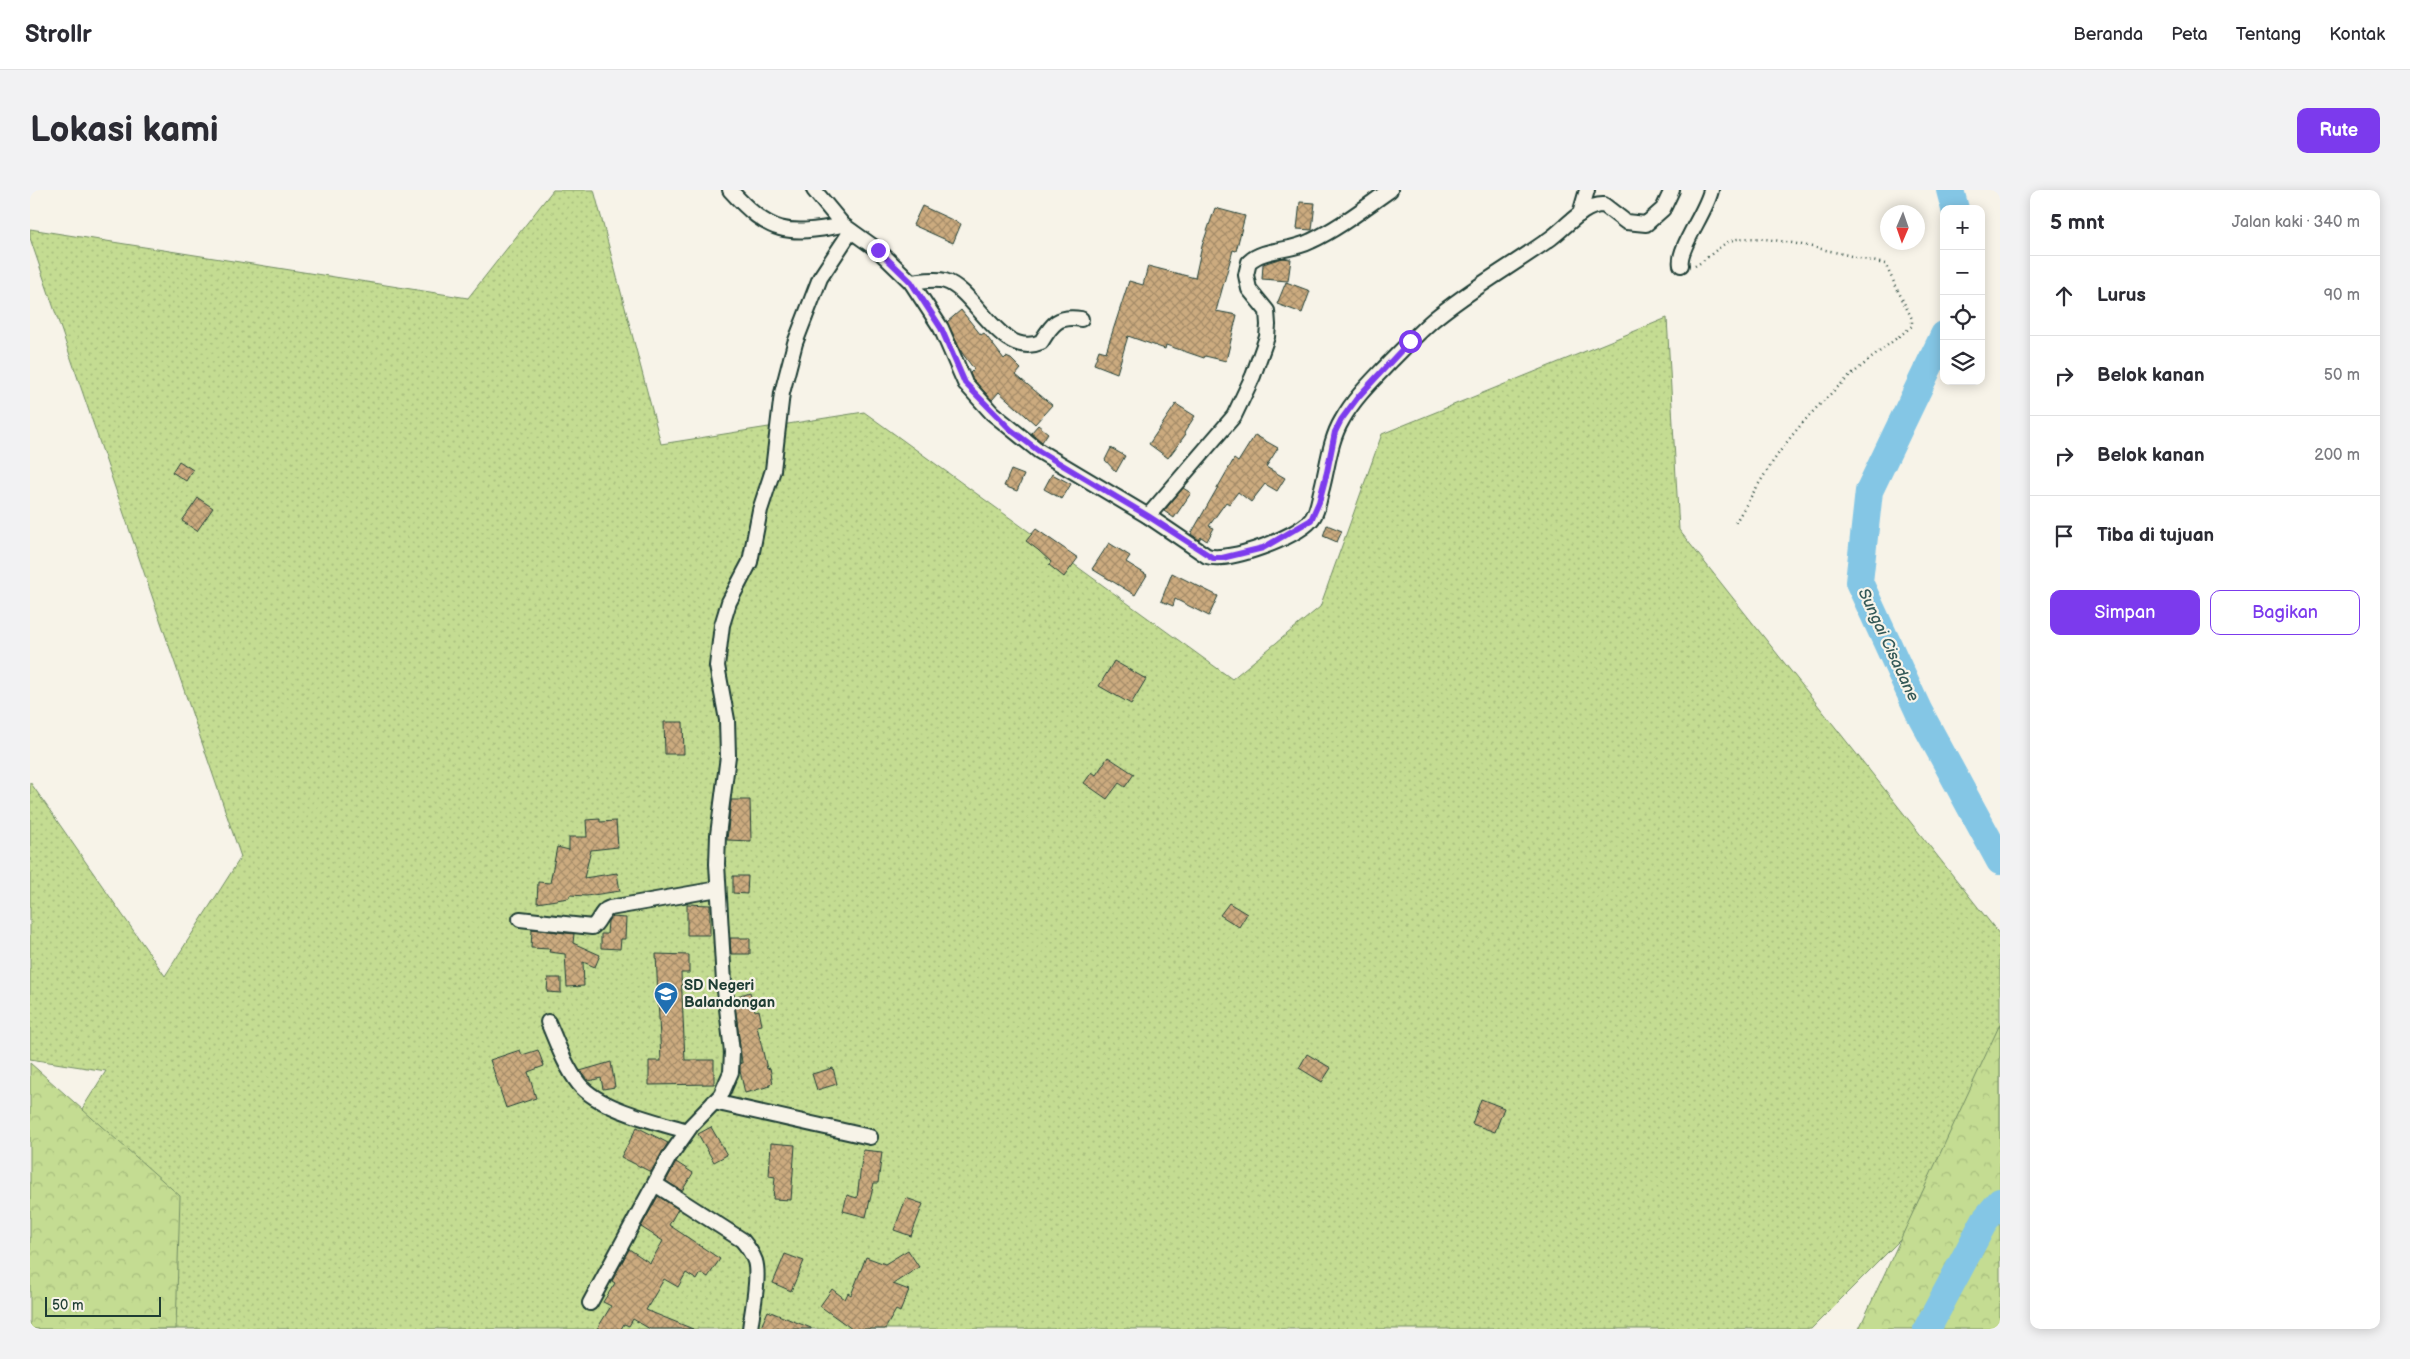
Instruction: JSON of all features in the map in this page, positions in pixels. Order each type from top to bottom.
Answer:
[{"type":"street","points":[[730,190],[755,215],[783,229],[799,232],[847,228]]},
{"type":"street","points":[[814,190],[847,228],[878,250],[911,282],[941,328],[965,383],[992,413],[1039,451],[1148,516],[1207,556],[1218,558],[1263,548],[1304,526],[1311,520],[1319,502],[1335,432],[1358,397],[1433,320],[1465,295],[1552,237],[1580,214],[1597,206],[1604,205],[1626,222],[1646,224],[1662,209],[1672,190]]},
{"type":"street","points":[[1148,516],[1234,416],[1253,376],[1267,337],[1268,325],[1267,311],[1249,289],[1246,275],[1249,262],[1264,252],[1295,249],[1313,240],[1390,190]]},
{"type":"street","points":[[1580,214],[1586,190]]},
{"type":"street","points":[[1681,265],[1681,255],[1706,209],[1710,190]]},
{"type":"street","points":[[590,1303],[655,1184],[687,1131],[726,1088],[732,1064],[723,973],[718,889],[718,835],[728,756],[727,720],[717,666],[722,625],[729,602],[750,562],[760,510],[772,470],[785,381],[806,312],[820,278],[847,228]]},
{"type":"street","points":[[911,282],[945,281],[957,287],[983,317],[1001,332],[1016,342],[1028,345],[1041,342],[1056,321],[1069,317],[1082,319]]},
{"type":"street","points":[[520,919],[592,926],[596,924],[603,912],[610,908],[718,889]]},
{"type":"street","points":[[548,1022],[571,1072],[580,1085],[594,1098],[638,1117],[687,1131]]},
{"type":"street","points":[[714,1102],[870,1137]]},
{"type":"street","points":[[655,1184],[742,1240],[750,1250],[755,1262],[756,1273],[750,1329]]},
{"type":"path","points":[[1681,265],[1684,268],[1693,267],[1732,240],[1747,238],[1798,245],[1885,264],[1912,320],[1912,326],[1853,373],[1803,423],[1782,449],[1734,525]]},
{"type":"green space","points":[[553,190],[594,190],[661,444],[864,412],[1232,679],[1320,607],[1382,434],[1667,318],[1679,530],[2000,935],[2000,1140],[1811,1329],[30,1329],[42,1172],[106,1071],[30,1059],[30,782],[165,976],[241,857],[30,238],[30,229],[468,298]]},
{"type":"green space","points":[[2000,1024],[2000,1329],[1859,1329]]},
{"type":"green space","points":[[30,1063],[180,1196],[176,1329],[30,1329]]},
{"type":"building","points":[[1300,202],[1315,203],[1312,230],[1297,229]]},
{"type":"building","points":[[922,206],[961,224],[953,243],[913,225]]},
{"type":"building","points":[[1215,208],[1245,216],[1236,251],[1233,250],[1216,311],[1237,315],[1226,361],[1205,356],[1204,358],[1166,345],[1165,349],[1128,336],[1117,373],[1094,364],[1099,350],[1106,352],[1129,281],[1143,285],[1148,266],[1195,278],[1202,246]]},
{"type":"building","points":[[1282,258],[1291,259],[1288,281],[1262,279],[1263,264]]},
{"type":"building","points":[[1286,282],[1310,291],[1302,313],[1277,304]]},
{"type":"building","points":[[961,310],[981,335],[984,333],[1004,359],[1006,357],[1011,359],[1021,369],[1016,375],[1052,405],[1035,424],[999,392],[992,400],[972,378],[970,373],[974,369],[962,353],[947,322]]},
{"type":"building","points":[[1176,404],[1195,416],[1184,433],[1186,434],[1168,458],[1149,444]]},
{"type":"building","points":[[1038,425],[1048,433],[1042,442],[1031,433]]},
{"type":"building","points":[[1255,435],[1278,448],[1266,467],[1285,478],[1277,491],[1265,484],[1251,502],[1238,492],[1229,504],[1226,502],[1209,526],[1214,528],[1207,541],[1201,537],[1199,540],[1191,534],[1234,459],[1238,462]]},
{"type":"building","points":[[1111,448],[1125,456],[1116,472],[1105,460]]},
{"type":"building","points":[[179,461],[193,470],[186,481],[172,472]]},
{"type":"building","points":[[1011,470],[1024,475],[1017,491],[1004,486]]},
{"type":"building","points":[[1052,474],[1071,484],[1062,499],[1044,489]]},
{"type":"building","points":[[1183,488],[1191,493],[1174,518],[1164,511]]},
{"type":"building","points":[[198,498],[213,508],[197,531],[182,521]]},
{"type":"building","points":[[1327,525],[1342,531],[1337,542],[1323,536]]},
{"type":"building","points":[[1036,529],[1078,558],[1064,577],[1049,565],[1051,562],[1026,541]]},
{"type":"building","points":[[1109,543],[1130,556],[1126,562],[1147,575],[1135,595],[1092,569]]},
{"type":"building","points":[[1172,573],[1218,596],[1209,616],[1175,599],[1173,606],[1161,601]]},
{"type":"building","points":[[1114,661],[1146,679],[1131,704],[1099,686]]},
{"type":"building","points":[[664,722],[683,722],[684,754],[665,754]]},
{"type":"building","points":[[1108,757],[1134,774],[1125,787],[1119,783],[1107,799],[1084,783],[1092,772],[1096,775]]},
{"type":"building","points":[[731,800],[750,800],[751,841],[727,840]]},
{"type":"building","points":[[600,819],[600,822],[616,821],[618,847],[591,850],[584,878],[617,873],[620,891],[586,896],[570,895],[569,898],[537,903],[538,882],[550,883],[557,847],[569,850],[569,837],[587,837],[586,820]]},
{"type":"building","points":[[733,876],[748,876],[747,894],[733,893]]},
{"type":"building","points":[[1229,903],[1247,914],[1239,927],[1220,915]]},
{"type":"building","points":[[687,904],[710,905],[710,935],[687,935]]},
{"type":"building","points":[[611,917],[626,918],[625,939],[621,939],[620,949],[601,948],[601,934],[607,934],[608,921]]},
{"type":"building","points":[[532,929],[574,934],[573,943],[600,955],[595,967],[583,962],[584,986],[567,987],[565,954],[549,952],[550,949],[531,948]]},
{"type":"building","points":[[730,938],[750,938],[750,954],[731,954]]},
{"type":"building","points":[[656,954],[689,955],[689,973],[681,973],[685,1060],[714,1060],[714,1084],[649,1085],[649,1061],[661,1061]]},
{"type":"building","points":[[548,978],[561,978],[561,993],[547,992]]},
{"type":"building","points":[[750,992],[755,1011],[759,1010],[762,1025],[757,1026],[767,1069],[770,1068],[773,1083],[769,1084],[770,1086],[745,1093],[740,1071],[740,1063],[742,1063],[734,997]]},
{"type":"building","points":[[520,1050],[522,1055],[538,1050],[544,1066],[528,1072],[536,1098],[506,1108],[490,1060]]},
{"type":"building","points":[[1307,1054],[1331,1068],[1322,1082],[1299,1068]]},
{"type":"building","points":[[611,1062],[615,1087],[603,1089],[601,1078],[589,1081],[580,1071]]},
{"type":"building","points":[[833,1068],[837,1084],[817,1090],[812,1074]]},
{"type":"building","points":[[1481,1099],[1504,1108],[1495,1132],[1472,1124]]},
{"type":"building","points":[[637,1127],[668,1143],[651,1172],[621,1157]]},
{"type":"building","points":[[711,1127],[727,1155],[714,1162],[698,1134]]},
{"type":"building","points":[[771,1143],[795,1145],[791,1200],[773,1199],[775,1177],[769,1176]]},
{"type":"building","points":[[863,1150],[882,1152],[878,1183],[874,1183],[866,1217],[843,1211],[847,1195],[857,1198]]},
{"type":"building","points":[[676,1162],[693,1173],[682,1191],[666,1181]]},
{"type":"building","points":[[658,1196],[678,1209],[669,1225],[720,1259],[708,1277],[701,1273],[697,1280],[686,1273],[678,1287],[664,1279],[646,1310],[693,1329],[650,1329],[633,1319],[629,1326],[624,1324],[621,1329],[597,1329],[611,1306],[603,1302],[615,1283],[612,1281],[629,1249],[650,1263],[663,1241],[641,1227]]},
{"type":"building","points":[[906,1198],[923,1204],[911,1236],[894,1230]]},
{"type":"building","points":[[908,1250],[919,1267],[893,1284],[909,1290],[900,1312],[896,1310],[885,1329],[852,1329],[820,1306],[832,1289],[845,1299],[848,1293],[851,1295],[866,1257],[885,1264]]},
{"type":"building","points":[[785,1254],[804,1261],[791,1291],[773,1283]]},
{"type":"building","points":[[768,1311],[811,1328],[811,1329],[760,1329]]},
{"type":"waterway","name":"Sungai Cisadane","points":[[1950,190],[1954,205]]},
{"type":"waterway","name":"Sungai Cisadane","points":[[1942,340],[1869,491],[1859,582],[1919,712],[2000,861]]},
{"type":"waterway","name":"Sungai Cisadane","points":[[1927,1329],[1985,1220],[2000,1202]]},
{"type":"place","name":"SD Negeri Balandongan","points":[[666,1015]]},
{"type":"route","points":[[878,250],[911,282],[941,328],[965,383],[992,413],[1025,442],[1090,480],[1207,556],[1213,558],[1222,558],[1263,548],[1304,526],[1311,520],[1319,502],[1332,442],[1341,420],[1374,378],[1410,341]]}]
